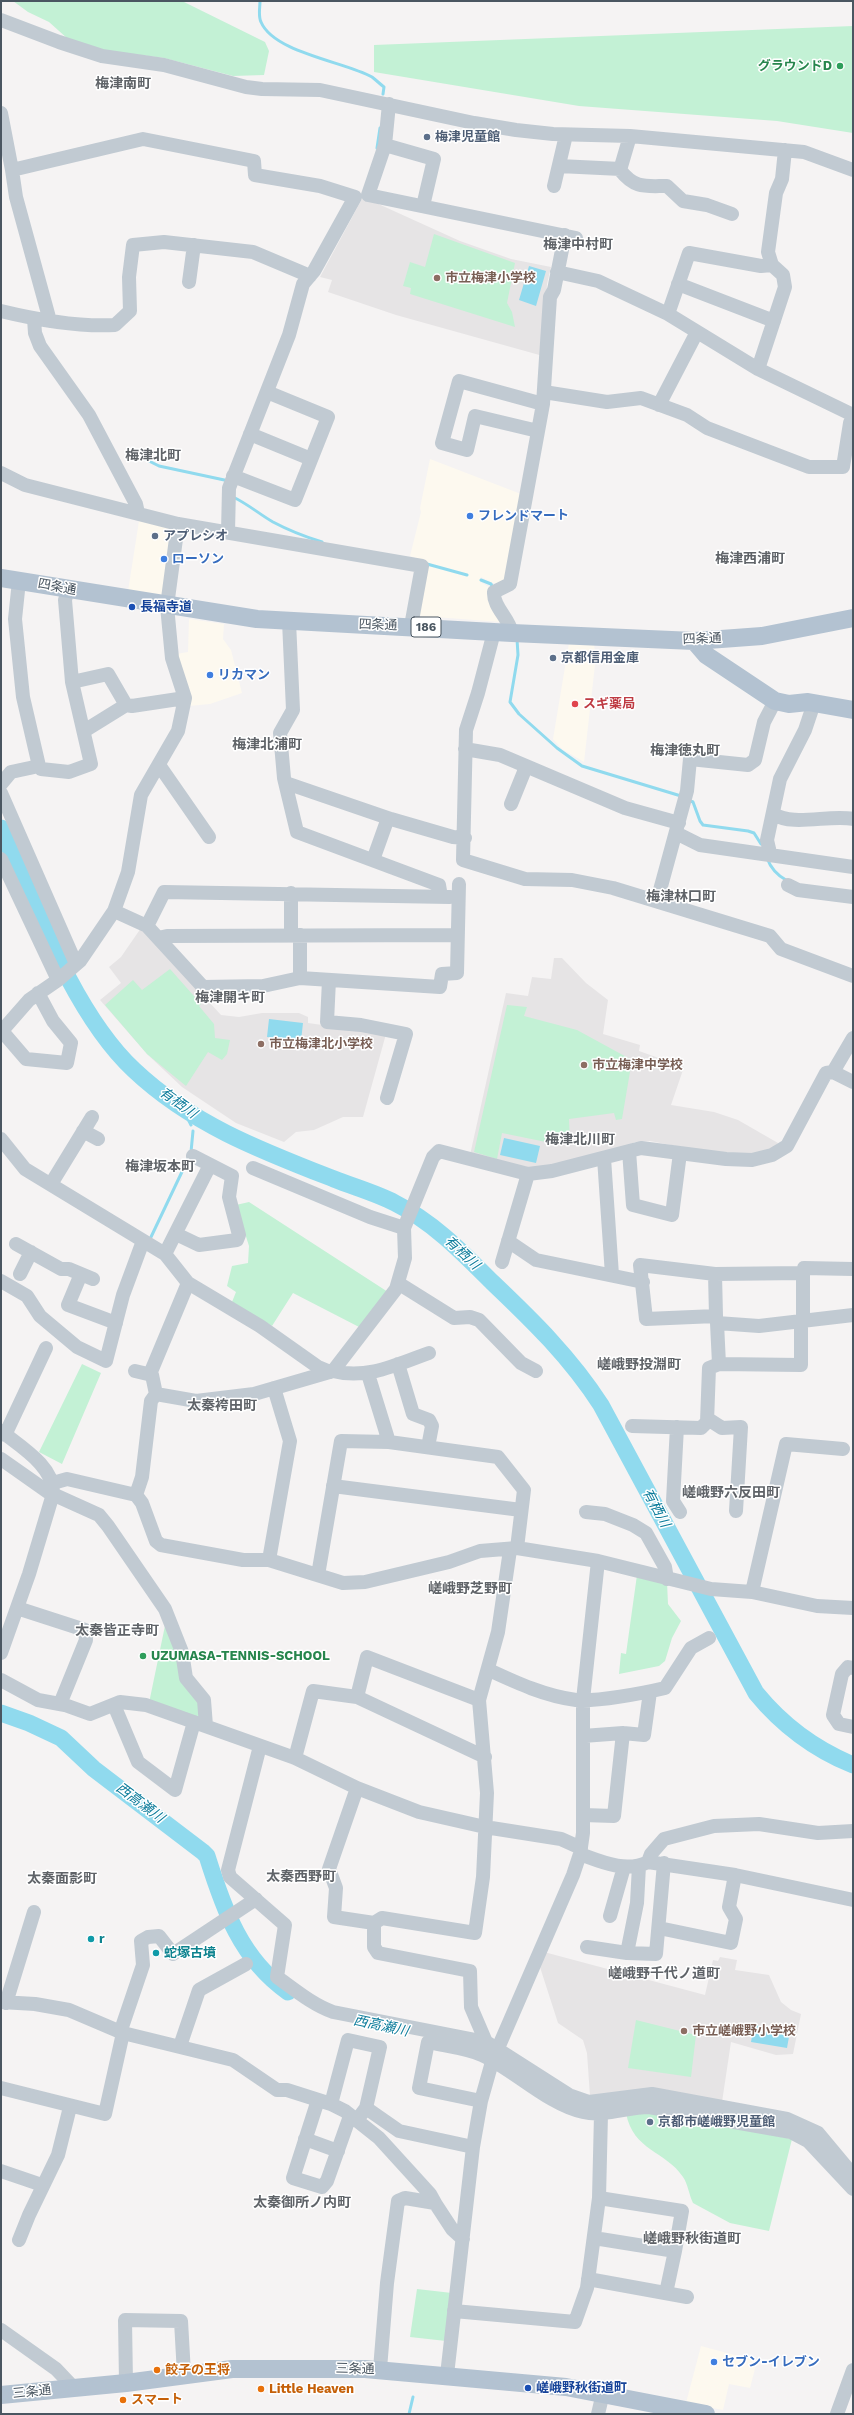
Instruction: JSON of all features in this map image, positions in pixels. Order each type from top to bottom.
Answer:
[{"type":"main road","name":"四条通","points":[[1,578],[167,606],[257,619],[411,626],[512,633],[694,641],[762,636],[853,618]]},
{"type":"main road","points":[[694,641],[706,656],[776,701],[789,704],[814,703],[853,710]]},
{"type":"main road","name":"三条通","points":[[1,2395],[126,2383],[184,2374],[243,2369],[380,2369],[525,2382],[603,2393],[706,2414]]},
{"type":"street","points":[[1,20],[59,42],[102,56],[164,65],[246,87],[262,89],[312,88],[474,123],[566,135],[630,136],[804,152],[853,170]]},
{"type":"street","points":[[389,104],[385,145],[368,195],[571,237],[557,272],[554,290],[550,298],[544,398],[510,584],[494,592],[494,599],[510,624],[512,633]]},
{"type":"street","points":[[1,113],[16,197],[50,321]]},
{"type":"street","points":[[554,186],[566,135]]},
{"type":"street","points":[[630,136],[621,168],[628,180],[640,186],[667,186],[683,201],[706,205],[732,214]]},
{"type":"street","points":[[12,170],[143,139],[254,161],[255,175],[320,186],[354,197],[310,276],[303,284],[289,335],[228,488],[228,532]]},
{"type":"street","points":[[385,145],[434,159],[423,206]]},
{"type":"street","points":[[758,369],[785,287],[784,275],[772,265],[768,252],[776,192],[782,179],[785,150]]},
{"type":"street","points":[[559,166],[621,168]]},
{"type":"street","points":[[1,311],[34,319],[50,321],[99,326],[115,325],[130,311],[129,277],[133,246],[164,242],[253,252],[310,276]]},
{"type":"street","points":[[189,282],[194,245]]},
{"type":"street","points":[[668,314],[689,253],[761,266],[772,265]]},
{"type":"street","points":[[538,430],[475,416],[467,450],[442,443],[458,381],[544,398],[607,402],[641,398],[687,415],[707,428],[809,466],[843,467],[850,423],[853,416],[758,369],[668,314],[598,280],[557,272]]},
{"type":"street","points":[[678,284],[774,321]]},
{"type":"street","points":[[34,319],[35,333],[40,346],[89,415],[136,504],[138,514]]},
{"type":"street","points":[[660,405],[697,332]]},
{"type":"street","points":[[233,476],[295,500],[328,417],[266,392]]},
{"type":"street","points":[[250,434],[311,459]]},
{"type":"street","points":[[1,473],[25,484],[178,524],[422,566],[411,626]]},
{"type":"street","points":[[38,993],[53,1021],[71,1043],[67,1063],[26,1058],[2,1031],[29,1000],[38,993],[59,979],[75,965],[114,911],[128,872],[141,795],[178,731],[185,698],[172,658],[167,606],[178,524]]},
{"type":"street","points":[[19,581],[15,620],[16,635],[23,696],[40,766],[41,769],[69,772],[91,764],[72,682],[65,600],[68,589]]},
{"type":"street","points":[[289,621],[293,710],[280,733],[286,783],[297,832],[439,885],[441,897]]},
{"type":"street","points":[[494,632],[478,693],[466,730],[465,838],[463,860],[525,880],[572,880],[613,888],[657,901],[770,936],[780,949],[853,976]]},
{"type":"street","points":[[72,682],[108,674],[126,705]]},
{"type":"street","points":[[84,731],[126,705],[132,706],[185,698]]},
{"type":"street","points":[[657,901],[687,791],[690,759],[748,765],[755,760],[764,722],[776,701]]},
{"type":"street","points":[[770,853],[767,840],[774,814],[780,778],[805,730],[814,703]]},
{"type":"street","points":[[465,749],[500,755],[625,808],[677,828],[700,845],[770,853],[853,867]]},
{"type":"street","points":[[159,765],[204,832],[209,837]]},
{"type":"street","points":[[1,784],[12,772],[40,766]]},
{"type":"street","points":[[511,804],[526,767]]},
{"type":"street","points":[[286,783],[388,818],[453,837],[465,838]]},
{"type":"street","points":[[1,793],[75,965]]},
{"type":"street","points":[[774,814],[778,817],[805,820],[853,819]]},
{"type":"street","points":[[373,860],[388,818]]},
{"type":"street","points":[[1,859],[59,979]]},
{"type":"street","points":[[788,885],[798,890],[853,897]]},
{"type":"street","points":[[114,911],[147,926],[203,988],[263,986],[300,978],[440,987],[442,974],[457,973],[459,891],[441,897],[291,893],[164,892],[147,926]]},
{"type":"street","points":[[291,893],[300,978]]},
{"type":"street","points":[[158,938],[168,936],[457,935]]},
{"type":"street","points":[[329,980],[327,1022],[361,1025],[406,1034],[387,1098]]},
{"type":"street","points":[[156,1394],[196,1401],[254,1394],[331,1371],[398,1283],[405,1258],[406,1225],[433,1157],[439,1151],[528,1174],[552,1171],[641,1148],[752,1160],[772,1155],[787,1146],[830,1072],[853,1038]]},
{"type":"street","points":[[830,1072],[853,1082]]},
{"type":"street","points":[[51,1184],[92,1117]]},
{"type":"street","points":[[83,1131],[98,1139]]},
{"type":"street","points":[[1,1139],[26,1168],[165,1254],[188,1283],[270,1333],[318,1367],[346,1374],[368,1374],[429,1353]]},
{"type":"street","points":[[629,1151],[633,1205],[672,1215],[680,1153]]},
{"type":"street","points":[[176,1234],[199,1245],[237,1240],[239,1235],[229,1197],[232,1176],[193,1156]]},
{"type":"street","points":[[604,1158],[612,1275]]},
{"type":"street","points":[[165,1254],[210,1165]]},
{"type":"street","points":[[253,1168],[370,1217],[406,1225]]},
{"type":"street","points":[[502,1262],[528,1174]]},
{"type":"street","points":[[1,1281],[27,1296],[40,1316],[77,1347],[106,1361],[133,1266],[144,1241]]},
{"type":"street","points":[[508,1241],[536,1260],[643,1282]]},
{"type":"street","points":[[16,1244],[61,1269],[69,1269],[87,1276],[68,1305],[116,1323]]},
{"type":"street","points":[[20,1274],[31,1252]]},
{"type":"street","points":[[803,1273],[716,1274],[640,1265],[646,1319],[717,1319],[759,1326],[853,1315]]},
{"type":"street","points":[[632,1426],[701,1428],[707,1422],[708,1418],[709,1368],[719,1364],[801,1365],[804,1268],[853,1269]]},
{"type":"street","points":[[716,1274],[719,1364]]},
{"type":"street","points":[[150,1374],[188,1283]]},
{"type":"street","points":[[398,1283],[454,1318],[470,1317],[479,1320],[520,1363],[536,1371]]},
{"type":"street","points":[[1,1653],[17,1608],[53,1489],[48,1474],[31,1455],[3,1433],[46,1348]]},
{"type":"street","points":[[398,1364],[413,1414],[429,1420],[432,1426],[428,1447]]},
{"type":"street","points":[[135,1370],[150,1374],[155,1382],[156,1394],[151,1401],[142,1477],[136,1495]]},
{"type":"street","points":[[368,1374],[389,1442]]},
{"type":"street","points":[[269,1560],[290,1441],[274,1388]]},
{"type":"street","points":[[708,1418],[722,1428],[741,1427],[736,1511]]},
{"type":"street","points":[[677,1427],[673,1501],[680,1512]]},
{"type":"street","points":[[318,1575],[341,1441],[389,1442],[498,1457],[524,1490],[522,1510],[513,1549],[498,1632],[489,1670],[479,1700],[487,1793],[484,1827],[483,1877],[475,1933],[382,1918],[374,1924],[334,1917],[336,1888],[329,1869],[357,1788]]},
{"type":"street","points":[[752,1592],[786,1444],[844,1449]]},
{"type":"street","points":[[1,1459],[53,1489],[61,1496],[99,1515],[165,1609],[182,1652],[186,1678],[204,1700],[200,1724],[176,1790],[138,1762],[114,1705]]},
{"type":"street","points":[[53,1489],[67,1479],[136,1495],[142,1503],[156,1541],[161,1545],[243,1560],[269,1560],[343,1583],[365,1582],[449,1562],[480,1551],[513,1549],[598,1561],[711,1589],[752,1592],[817,1606],[853,1608]]},
{"type":"street","points":[[333,1486],[522,1510]]},
{"type":"street","points":[[586,1512],[605,1514],[633,1525],[646,1533],[665,1567],[666,1579]]},
{"type":"street","points":[[447,2375],[473,2147],[492,2051],[573,1875],[580,1851],[583,1815],[583,1700],[598,1561]]},
{"type":"street","points":[[17,1608],[84,1630],[86,1640],[60,1704]]},
{"type":"street","points":[[489,1670],[548,1694],[583,1700],[650,1692],[664,1688],[691,1648],[709,1638]]},
{"type":"street","points":[[357,1697],[367,1657],[479,1700]]},
{"type":"street","points":[[853,1668],[848,1667],[842,1674],[833,1714],[839,1724],[853,1727]]},
{"type":"street","points":[[1,1680],[38,1700],[60,1704],[90,1714],[120,1702],[146,1705],[295,1758],[357,1788],[419,1812],[484,1827],[561,1839],[580,1851],[624,1867],[664,1863],[735,1875],[853,1900]]},
{"type":"street","points":[[295,1758],[313,1691],[357,1697],[485,1757]]},
{"type":"street","points":[[583,1736],[624,1733],[644,1735],[650,1692]]},
{"type":"street","points":[[583,1815],[614,1816],[624,1733]]},
{"type":"street","points":[[260,1746],[228,1870],[230,1877],[285,1925],[277,1977],[319,2007],[333,2012],[492,2051],[582,2112],[601,2114],[652,2094],[743,2117],[787,2119],[818,2133],[853,2175]]},
{"type":"street","points":[[627,1953],[636,1911],[643,1864],[664,1839],[714,1826],[758,1824],[818,1833],[853,1831]]},
{"type":"street","points":[[587,1947],[627,1953],[656,1954],[664,1863]]},
{"type":"street","points":[[610,1916],[624,1867]]},
{"type":"street","points":[[659,1928],[731,1943],[736,1919],[729,1907],[735,1875]]},
{"type":"street","points":[[1,2088],[70,2107],[104,2114],[123,2033],[122,2027],[143,1965],[141,1941],[148,1936],[159,1936],[173,1954],[256,1899]]},
{"type":"street","points":[[34,1912],[3,2002],[35,2004],[69,2010],[123,2033],[153,2042],[180,2046],[233,2060],[277,2090],[287,2090],[324,2102],[345,2111],[394,2154],[430,2194],[434,2203],[452,2229],[463,2239]]},
{"type":"street","points":[[374,1924],[374,1947],[378,1953],[470,1971],[471,2007],[492,2051]]},
{"type":"street","points":[[180,2046],[199,1990],[246,1964]]},
{"type":"street","points":[[348,2040],[380,2047],[366,2108],[354,2118],[338,2150],[327,2182],[322,2187],[293,2178],[305,2139],[324,2102],[348,2040]]},
{"type":"street","points":[[481,2101],[419,2088],[428,2042],[475,2052],[492,2051]]},
{"type":"street","points":[[561,2097],[589,2102],[632,2101]]},
{"type":"street","points":[[19,2240],[42,2186],[58,2155],[70,2107]]},
{"type":"street","points":[[366,2108],[399,2131],[473,2147]]},
{"type":"street","points":[[454,2311],[575,2322],[588,2279],[599,2198],[601,2114]]},
{"type":"street","points":[[743,2117],[748,2123],[791,2132],[808,2141],[853,2189]]},
{"type":"street","points":[[305,2139],[338,2150]]},
{"type":"street","points":[[1,2171],[42,2186]]},
{"type":"street","points":[[380,2369],[386,2283],[398,2201],[406,2198],[434,2203]]},
{"type":"street","points":[[599,2198],[682,2211],[666,2293]]},
{"type":"street","points":[[594,2238],[675,2251]]},
{"type":"street","points":[[588,2279],[687,2298]]},
{"type":"street","points":[[126,2383],[125,2320],[181,2321],[184,2374]]},
{"type":"street","points":[[1,2330],[56,2369],[74,2388]]},
{"type":"street","points":[[837,2414],[853,2370]]},
{"type":"street","points":[[598,2414],[603,2393]]},
{"type":"shaded area","name":"市立梅津小学校","points":[[363,197],[460,241],[511,259],[551,267],[547,284],[543,356],[396,315],[328,292],[332,280],[320,277]]},
{"type":"shaded area","points":[[430,459],[521,494],[506,578],[501,583],[493,583],[481,577],[480,582],[491,588],[501,622],[421,616],[418,613],[427,562],[410,556],[421,512],[420,508]]},
{"type":"shaded area","points":[[139,521],[174,529],[165,598],[128,591]]},
{"type":"shaded area","name":"リカマン","points":[[189,619],[224,624],[223,639],[231,650],[242,693],[210,704],[189,706],[176,654],[188,652]]},
{"type":"shaded area","points":[[569,643],[594,645],[596,656],[584,762],[562,749],[553,739]]},
{"type":"shaded area","name":"市立梅津北小学校","points":[[141,928],[221,1015],[239,1017],[262,1013],[299,1013],[308,1017],[308,1023],[386,1034],[363,1117],[343,1117],[314,1130],[296,1132],[284,1142],[236,1123],[182,1087],[147,1054],[100,1000],[121,983],[109,967],[121,957]]},
{"type":"shaded area","name":"市立梅津中学校","points":[[554,958],[562,958],[586,983],[608,1000],[603,1034],[640,1045],[639,1051],[684,1067],[671,1105],[714,1112],[738,1120],[778,1143],[770,1152],[755,1156],[702,1151],[650,1141],[635,1142],[621,1149],[541,1170],[470,1155],[506,993],[528,996],[532,977],[551,979]]},
{"type":"shaded area","name":"市立嵯峨野小学校","points":[[544,1952],[705,1995],[713,1960],[718,1961],[720,1957],[737,1960],[735,1970],[769,1975],[781,2002],[791,2010],[801,2014],[793,2054],[776,2055],[731,2042],[722,2102],[590,2096],[587,2053],[583,2040],[558,2023],[539,1964]]},
{"type":"shaded area","points":[[701,2346],[757,2361],[750,2388],[729,2384],[723,2410],[686,2403]]},
{"type":"green space","points":[[13,1],[182,1],[265,42],[269,51],[264,75],[233,76],[164,58],[101,50],[68,39],[49,22],[28,12]]},
{"type":"green space","points":[[853,26],[853,133],[777,121],[579,106],[374,72],[374,45]]},
{"type":"green space","points":[[434,234],[515,263],[507,303],[512,312],[515,327],[410,294],[411,288],[403,286],[410,262],[425,267]]},
{"type":"green space","points":[[170,969],[201,1004],[199,1006],[214,1024],[215,1038],[230,1040],[227,1054],[222,1060],[208,1052],[186,1086],[147,1054],[105,1005],[133,980],[142,990]]},
{"type":"green space","points":[[507,1005],[527,1007],[524,1016],[577,1030],[632,1060],[622,1119],[616,1120],[614,1113],[569,1119],[570,1142],[547,1138],[546,1142],[502,1133],[497,1159],[474,1152]]},
{"type":"green space","points":[[249,1202],[388,1292],[361,1328],[293,1293],[272,1326],[232,1302],[236,1292],[227,1286],[232,1266],[248,1263],[249,1246],[236,1205]]},
{"type":"green space","points":[[82,1364],[101,1373],[62,1464],[39,1452]]},
{"type":"green space","points":[[637,1575],[667,1582],[668,1604],[681,1621],[672,1638],[665,1661],[659,1666],[619,1674],[621,1653],[626,1654]]},
{"type":"green space","points":[[167,1616],[198,1694],[204,1724],[149,1703]]},
{"type":"green space","points":[[636,2020],[696,2035],[691,2077],[628,2068]]},
{"type":"green space","points":[[648,2111],[792,2139],[769,2231],[730,2223],[693,2203],[685,2180],[676,2168],[643,2143],[635,2135],[630,2126],[626,2113]]},
{"type":"green space","points":[[417,2289],[452,2293],[446,2341],[410,2337]]},
{"type":"water","points":[[529,266],[546,271],[536,306],[519,300]]},
{"type":"water","points":[[269,1019],[303,1023],[301,1041],[267,1037]]},
{"type":"water","points":[[504,1138],[540,1146],[536,1163],[500,1155]]},
{"type":"water","points":[[754,2025],[790,2031],[787,2048],[751,2042]]},
{"type":"waterway","points":[[260,1],[260,20],[268,33],[280,42],[295,49],[372,77],[384,87],[383,94]]},
{"type":"waterway","points":[[377,148],[380,128]]},
{"type":"waterway","points":[[145,459],[159,466],[229,481]]},
{"type":"waterway","points":[[233,497],[279,525],[322,542]]},
{"type":"waterway","points":[[427,564],[467,575]]},
{"type":"waterway","points":[[481,580],[491,584],[493,588]]},
{"type":"waterway","points":[[517,639],[518,655],[510,702],[519,714],[557,748],[582,766],[681,796]]},
{"type":"waterway","points":[[688,800],[693,802],[703,825],[748,831],[754,833],[761,844]]},
{"type":"waterway","name":"有栖川","points":[[1,828],[57,956],[92,1019],[112,1046],[134,1070],[156,1089],[203,1121],[280,1158],[388,1199],[422,1219],[470,1260],[564,1355],[601,1405],[756,1693],[777,1716],[812,1744],[853,1765]]},
{"type":"waterway","points":[[767,858],[775,871],[786,880]]},
{"type":"waterway","points":[[183,1109],[191,1125]]},
{"type":"waterway","points":[[191,1152],[193,1131]]},
{"type":"waterway","points":[[151,1237],[189,1157]]},
{"type":"waterway","name":"西高瀬川","points":[[1,1713],[29,1723],[61,1738],[94,1769],[203,1852],[207,1856],[228,1914],[246,1949],[272,1979],[288,1992]]},
{"type":"waterway","points":[[409,2414],[413,2397]]},
{"type":"place","name":"グラウンドD","points":[[840,66]]},
{"type":"place","name":"梅津児童館","points":[[427,137]]},
{"type":"place","name":"市立梅津小学校","points":[[437,278]]},
{"type":"place","name":"フレンドマート","points":[[470,516]]},
{"type":"place","name":"アプレシオ","points":[[155,536]]},
{"type":"place","name":"ローソン","points":[[164,559]]},
{"type":"place","name":"長福寺道","points":[[132,607]]},
{"type":"place","name":"京都信用金庫","points":[[553,658]]},
{"type":"place","name":"リカマン","points":[[210,675]]},
{"type":"place","name":"スギ薬局","points":[[575,704]]},
{"type":"place","name":"市立梅津北小学校","points":[[261,1044]]},
{"type":"place","name":"市立梅津中学校","points":[[584,1065]]},
{"type":"place","name":"UZUMASA-TENNIS-SCHOOL","points":[[143,1656]]},
{"type":"place","name":"r","points":[[91,1939]]},
{"type":"place","name":"蛇塚古墳","points":[[156,1953]]},
{"type":"place","name":"市立嵯峨野小学校","points":[[684,2031]]},
{"type":"place","name":"京都市嵯峨野児童館","points":[[650,2122]]},
{"type":"place","name":"セブン-イレブン","points":[[714,2362]]},
{"type":"place","name":"餃子の王将","points":[[157,2370]]},
{"type":"place","name":"嵯峨野秋街道町","points":[[528,2388]]},
{"type":"place","name":"Little Heaven","points":[[261,2389]]},
{"type":"place","name":"スマート","points":[[123,2400]]},
{"type":"district","name":"梅津南町","points":[[123,84]]},
{"type":"district","name":"梅津中村町","points":[[578,245]]},
{"type":"district","name":"梅津北町","points":[[153,456]]},
{"type":"district","name":"梅津西浦町","points":[[750,559]]},
{"type":"district","name":"梅津北浦町","points":[[267,745]]},
{"type":"district","name":"梅津徳丸町","points":[[685,751]]},
{"type":"district","name":"梅津林口町","points":[[681,897]]},
{"type":"district","name":"梅津開キ町","points":[[230,998]]},
{"type":"district","name":"梅津北川町","points":[[580,1140]]},
{"type":"district","name":"梅津坂本町","points":[[160,1167]]},
{"type":"district","name":"嵯峨野投淵町","points":[[639,1365]]},
{"type":"district","name":"太秦袴田町","points":[[222,1406]]},
{"type":"district","name":"嵯峨野六反田町","points":[[731,1493]]},
{"type":"district","name":"嵯峨野芝野町","points":[[470,1589]]},
{"type":"district","name":"太秦皆正寺町","points":[[117,1631]]},
{"type":"district","name":"太秦西野町","points":[[301,1877]]},
{"type":"district","name":"太秦面影町","points":[[62,1879]]},
{"type":"district","name":"嵯峨野千代ノ道町","points":[[664,1974]]},
{"type":"district","name":"太秦御所ノ内町","points":[[302,2203]]},
{"type":"district","name":"嵯峨野秋街道町","points":[[692,2239]]}]
